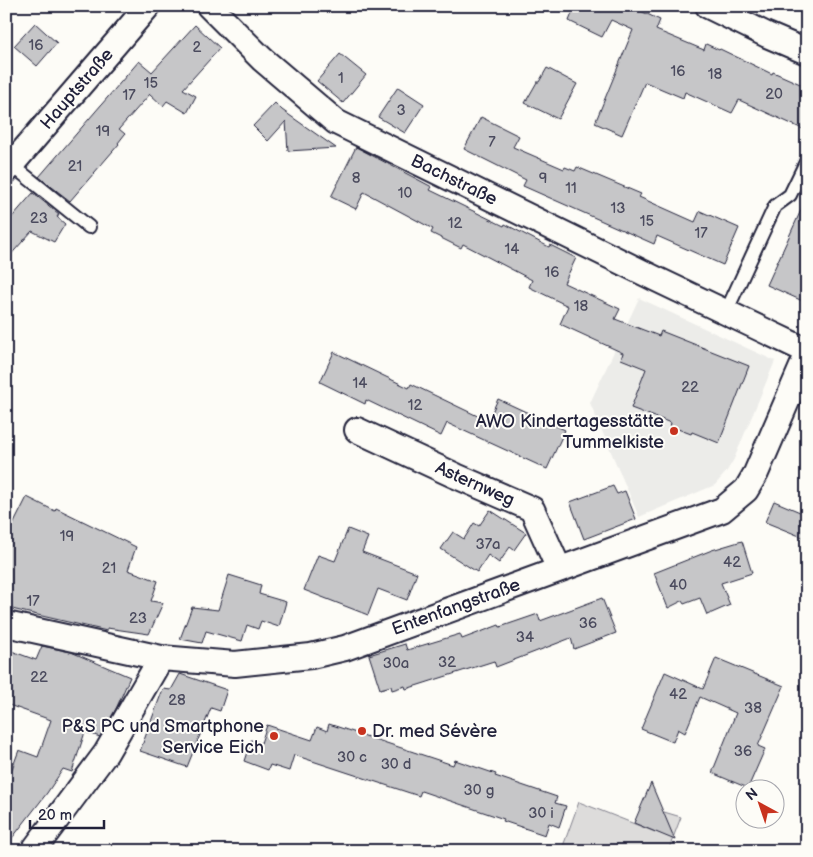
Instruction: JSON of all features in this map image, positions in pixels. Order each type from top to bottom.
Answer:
[{"type":"street","name":"Hauptstraße","points":[[9,168],[148,6]]},
{"type":"street","name":"Bachstraße","points":[[209,6],[262,58],[336,122],[807,351]]},
{"type":"street","points":[[708,6],[766,35],[807,52]]},
{"type":"street","name":"Entenfangstraße","points":[[6,624],[161,658],[235,664],[311,656],[345,648],[722,510],[746,490],[756,472],[807,355]]},
{"type":"street","name":"Asternweg","points":[[358,430],[532,509],[559,570]]},
{"type":"street","points":[[32,851],[106,753],[161,658]]},
{"type":"lane","points":[[726,312],[775,206],[790,195],[807,160]]},
{"type":"lane","points":[[9,168],[89,227]]},
{"type":"shaded area","name":"AWO Kindertagesstätte Tummelkiste","points":[[639,298],[775,361],[734,459],[715,485],[639,517],[590,403]]},
{"type":"shaded area","points":[[579,802],[655,832],[664,812],[681,817],[668,851],[567,851],[562,849]]},
{"type":"building","points":[[575,6],[630,6],[660,20],[656,30],[704,50],[706,44],[720,49],[772,74],[773,72],[807,87],[807,131],[739,100],[732,113],[685,92],[683,98],[645,82],[622,135],[595,123],[633,30],[611,20],[602,37],[569,21]]},
{"type":"building","points":[[35,23],[57,43],[37,66],[14,46]]},
{"type":"building","points":[[195,25],[220,48],[183,89],[196,96],[187,113],[167,101],[163,106],[150,94],[119,129],[125,134],[119,144],[70,201],[39,177],[139,61],[152,72]]},
{"type":"building","points":[[340,54],[366,75],[343,103],[317,81]]},
{"type":"building","points":[[547,68],[577,84],[558,119],[525,103]]},
{"type":"building","points":[[398,87],[424,104],[405,133],[378,117]]},
{"type":"building","points":[[275,103],[336,148],[288,151],[286,121],[268,141],[253,126]]},
{"type":"building","points":[[481,117],[519,136],[513,147],[564,169],[565,167],[575,171],[577,167],[641,194],[639,197],[695,222],[700,211],[739,228],[723,265],[657,236],[654,244],[523,186],[526,180],[464,149]]},
{"type":"building","points":[[356,147],[432,187],[430,190],[576,258],[564,283],[620,309],[615,319],[659,336],[661,331],[749,366],[719,443],[692,432],[691,434],[670,426],[671,423],[631,408],[646,369],[621,359],[623,353],[560,324],[568,306],[529,287],[532,280],[463,244],[461,248],[431,233],[433,229],[364,192],[356,209],[331,197]]},
{"type":"building","points":[[33,193],[59,214],[57,217],[65,224],[54,242],[32,231],[6,260],[6,224]]},
{"type":"building","points":[[807,197],[807,303],[767,285]]},
{"type":"building","points":[[334,352],[409,388],[411,384],[488,421],[498,399],[565,430],[547,469],[447,423],[441,436],[366,400],[365,404],[320,382]]},
{"type":"building","points":[[613,486],[617,494],[625,491],[636,519],[584,539],[570,502]]},
{"type":"building","points":[[27,497],[55,511],[56,508],[136,547],[128,570],[158,581],[151,601],[163,603],[149,634],[107,628],[107,631],[6,607],[6,522],[13,525]]},
{"type":"building","points":[[774,501],[807,515],[807,539],[765,522]]},
{"type":"building","points":[[490,510],[526,533],[514,550],[510,547],[499,563],[488,555],[477,572],[441,549],[453,532],[464,539],[474,523],[479,526]]},
{"type":"building","points":[[348,529],[368,537],[362,552],[417,573],[407,600],[378,589],[368,615],[304,590],[318,555],[335,561]]},
{"type":"building","points":[[742,541],[752,573],[721,583],[730,605],[707,615],[700,598],[684,604],[682,601],[668,608],[654,573],[712,550]]},
{"type":"building","points":[[229,575],[261,585],[259,594],[286,602],[279,627],[261,621],[258,629],[247,625],[242,641],[206,631],[202,643],[180,639],[192,607],[218,610]]},
{"type":"building","points":[[602,598],[616,633],[574,649],[571,638],[496,667],[494,661],[406,689],[405,686],[392,690],[391,686],[380,689],[369,655],[405,644],[407,650],[460,634],[462,639],[499,625],[500,627],[538,614],[540,621]]},
{"type":"building","points":[[42,646],[71,652],[130,677],[116,709],[100,737],[85,732],[72,772],[63,769],[6,846],[6,785],[19,750],[38,757],[51,720],[6,704],[6,649],[36,660]]},
{"type":"building","points":[[716,658],[784,686],[758,746],[765,749],[751,780],[736,780],[736,783],[712,773],[736,713],[700,697],[685,733],[678,729],[673,742],[641,729],[665,672],[703,689]]},
{"type":"building","points":[[180,674],[227,690],[220,711],[211,708],[187,767],[140,751],[163,689],[171,690]]},
{"type":"building","points":[[329,724],[453,765],[455,760],[557,797],[555,803],[566,806],[559,827],[549,823],[545,835],[421,791],[419,796],[294,755],[289,771],[270,765],[268,770],[244,761],[251,740],[261,743],[267,725],[312,740],[317,727],[327,731]]},
{"type":"building","points":[[651,783],[675,840],[634,823]]},
{"type":"place","name":"AWO Kindertagesstätte Tummelkiste","points":[[674,431]]},
{"type":"place","name":"Dr. med Sévère","points":[[362,731]]},
{"type":"place","name":"P&S PC und Smartphone Service Eich","points":[[274,736]]}]
